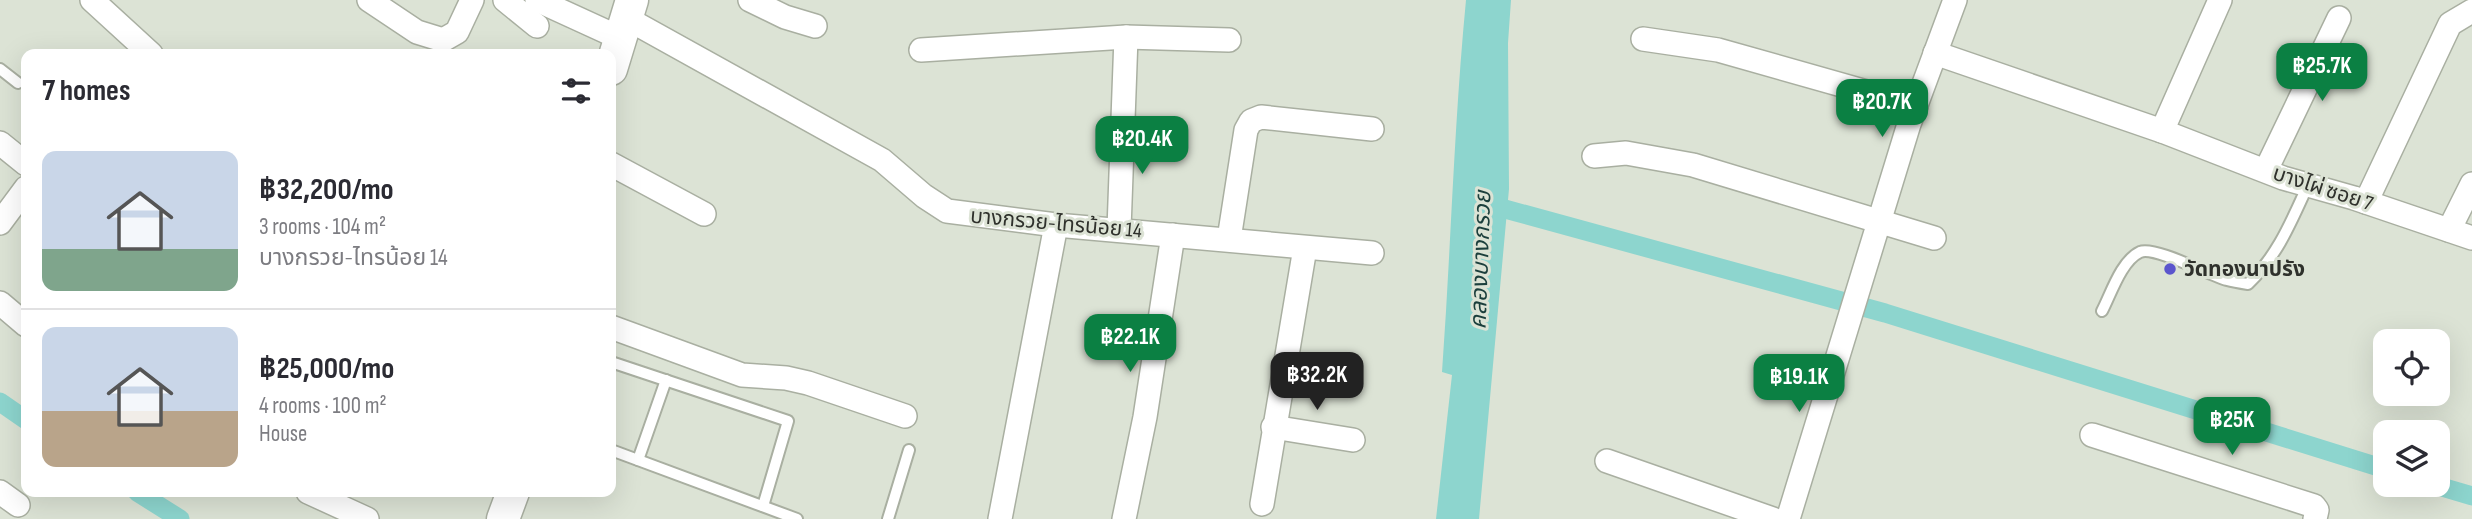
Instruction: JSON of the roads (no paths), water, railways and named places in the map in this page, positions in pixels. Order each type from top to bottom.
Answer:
[{"type":"main road","points":[[616,52],[626,19]]},
{"type":"main road","points":[[503,519],[511,497]]},
{"type":"street","points":[[92,0],[146,49]]},
{"type":"street","points":[[369,0],[417,32],[443,40],[457,32],[472,0]]},
{"type":"street","points":[[505,0],[537,26]]},
{"type":"street","name":"บางกรวย-ไทรน้อย 14","points":[[537,0],[626,19],[882,160],[924,196],[947,211],[1056,225],[1372,253]]},
{"type":"street","points":[[750,0],[785,17],[815,26]]},
{"type":"street","points":[[1788,519],[1916,106],[1955,0]]},
{"type":"street","points":[[2169,133],[2220,0]]},
{"type":"street","points":[[2365,202],[2450,24],[2472,11]]},
{"type":"street","points":[[2266,170],[2339,18]]},
{"type":"street","points":[[921,50],[1126,37],[1229,40]]},
{"type":"street","points":[[1119,229],[1126,37]]},
{"type":"street","points":[[1643,39],[1718,50],[1916,106]]},
{"type":"street","name":"บางไผ่ ซอย 7","points":[[1935,53],[2169,133],[2308,185],[2472,238]]},
{"type":"street","points":[[1229,239],[1246,130],[1251,121],[1261,117],[1372,129]]},
{"type":"street","points":[[0,143],[21,160]]},
{"type":"street","points":[[1594,156],[1626,153],[1693,165],[1934,238]]},
{"type":"street","points":[[616,167],[704,214]]},
{"type":"street","points":[[2449,230],[2472,184]]},
{"type":"street","points":[[0,223],[21,195]]},
{"type":"street","points":[[1000,519],[1056,225]]},
{"type":"street","points":[[1124,519],[1145,416],[1173,235]]},
{"type":"street","points":[[1262,505],[1304,248]]},
{"type":"street","points":[[0,303],[21,321]]},
{"type":"street","points":[[616,329],[742,375],[786,378],[808,383],[905,416]]},
{"type":"street","points":[[1273,427],[1353,440]]},
{"type":"street","points":[[2092,435],[2314,506],[2317,510],[2315,519]]},
{"type":"street","points":[[1606,461],[1773,519]]},
{"type":"street","points":[[319,497],[367,519]]},
{"type":"lane","points":[[0,69],[18,83]]},
{"type":"lane","points":[[2102,311],[2129,262],[2140,253],[2151,251],[2167,255],[2189,267],[2230,281],[2248,284],[2266,267],[2280,248],[2308,185]]},
{"type":"lane","points":[[616,364],[788,421],[763,506]]},
{"type":"lane","points":[[638,460],[666,380]]},
{"type":"lane","points":[[888,519],[909,450]]},
{"type":"lane","points":[[616,452],[797,519]]},
{"type":"water","name":"คลองบางกรวย","points":[[1466,0],[1511,0],[1508,43],[1509,189],[1479,519],[1436,519],[1452,375],[1442,372]]},
{"type":"waterway","name":"คลองบางกรวย","points":[[1483,203],[1885,313],[2373,465]]},
{"type":"waterway","points":[[0,402],[21,417]]},
{"type":"waterway","points":[[2450,489],[2472,496]]},
{"type":"waterway","points":[[145,497],[180,519]]},
{"type":"place","name":"วัดทองนาปรัง","points":[[2170,269]]}]
